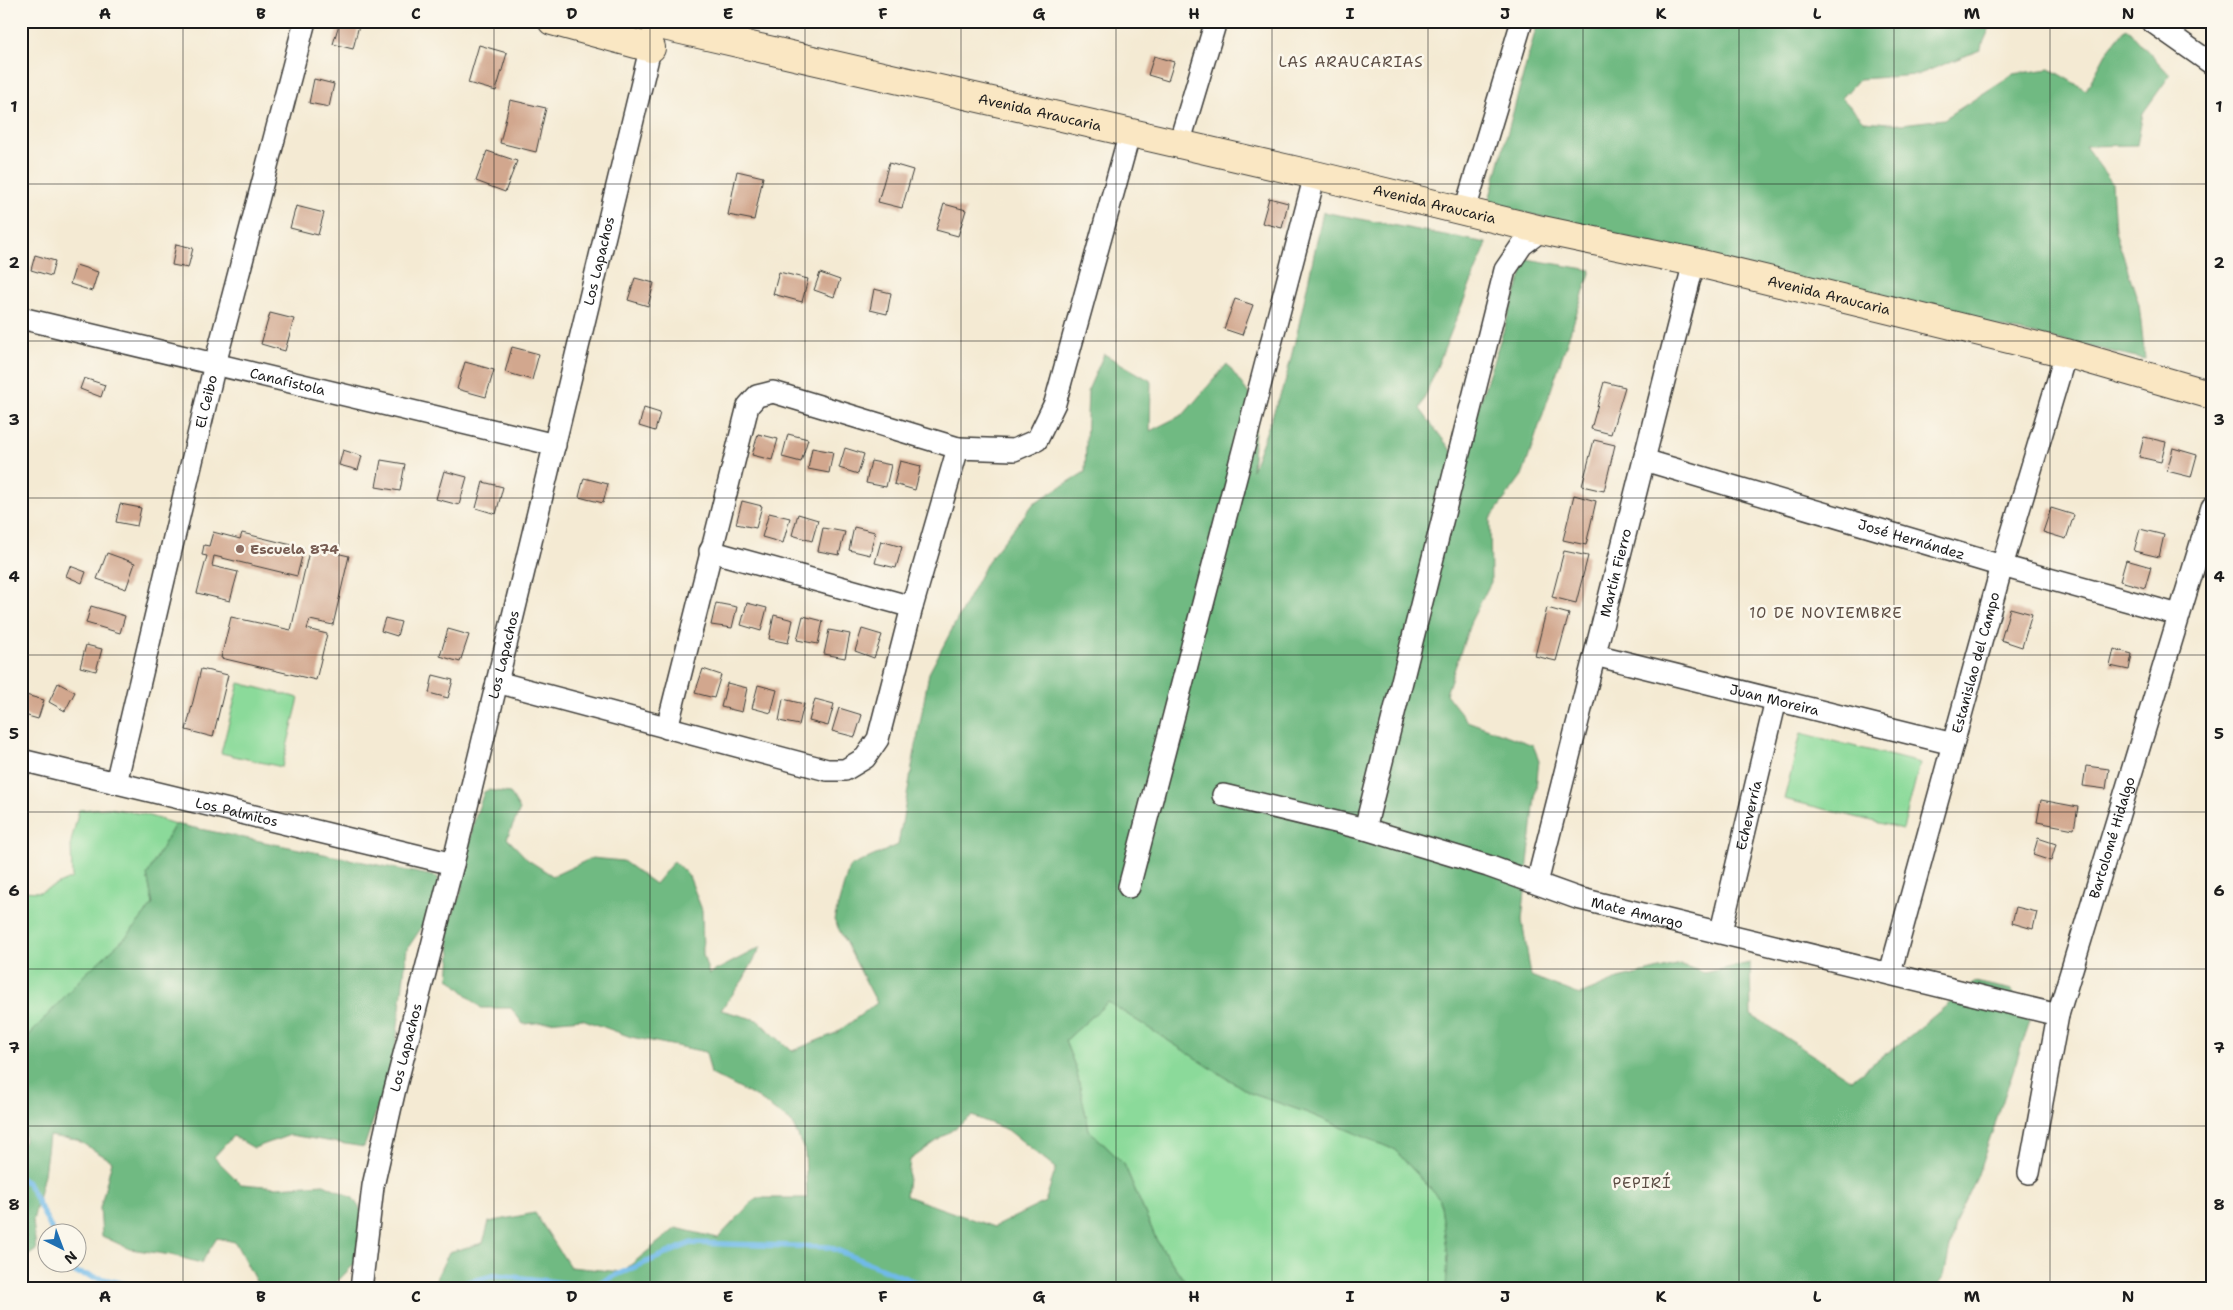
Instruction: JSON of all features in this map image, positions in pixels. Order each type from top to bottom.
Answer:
[{"type":"main road","name":"Avenida Araucaria","points":[[552,21],[654,31],[1130,132],[1465,210],[1542,230],[1694,262],[2066,353],[2212,395]]},
{"type":"street","name":"El Ceibo","points":[[116,783],[215,364],[305,21]]},
{"type":"street","points":[[1179,144],[1216,21]]},
{"type":"street","points":[[1465,210],[1522,21]]},
{"type":"street","points":[[2151,21],[2212,64]]},
{"type":"street","name":"Los Lapachos","points":[[361,1289],[373,1186],[394,1094],[453,864],[654,31]]},
{"type":"street","points":[[667,728],[748,406],[757,396],[773,392],[958,448],[1014,450],[1037,440],[1056,403],[1130,132]]},
{"type":"street","points":[[1129,887],[1315,175]]},
{"type":"street","points":[[1365,829],[1505,270],[1522,245],[1542,230]]},
{"type":"street","name":"Martín Fierro","points":[[1537,882],[1694,262]]},
{"type":"street","name":"Canafistola","points":[[21,318],[555,445]]},
{"type":"street","name":"Estanislao del Campo","points":[[1890,973],[2002,566],[2066,353]]},
{"type":"street","points":[[497,682],[827,770],[845,770],[865,758],[878,738],[912,607],[958,448]]},
{"type":"street","name":"José Hernández","points":[[1644,460],[2002,566],[2179,614]]},
{"type":"street","name":"Bartolomé Hidalgo","points":[[2029,1174],[2058,1015],[2212,507]]},
{"type":"street","points":[[710,551],[912,607]]},
{"type":"street","name":"Juan Moreira","points":[[1595,655],[1953,744]]},
{"type":"street","name":"Echeverría","points":[[1721,931],[1776,700]]},
{"type":"street","name":"Los Palmitos","points":[[21,760],[453,864]]},
{"type":"street","name":"Mate Amargo","points":[[1223,795],[1365,829],[1537,882],[1577,898],[1721,931],[2058,1015]]},
{"type":"green space","points":[[1538,21],[1993,21],[1980,50],[1917,75],[1859,79],[1842,98],[1864,121],[1902,124],[1944,119],[2013,74],[2050,69],[2086,90],[2106,53],[2126,28],[2170,75],[2143,113],[2137,145],[2085,146],[2112,183],[2115,231],[2139,304],[2145,359],[1968,320],[1488,204]]},
{"type":"green space","points":[[1323,212],[1487,243],[1420,409],[1460,462],[1527,259],[1591,270],[1523,474],[1490,519],[1491,582],[1471,621],[1446,694],[1467,721],[1533,745],[1539,760],[1522,920],[1531,976],[1580,995],[1618,979],[1680,964],[1704,973],[1750,963],[1751,1015],[1851,1080],[1911,1035],[1975,982],[2012,990],[2030,1021],[1977,1177],[1955,1223],[1944,1276],[1935,1289],[1446,1289],[1448,1256],[1440,1199],[1395,1150],[1308,1113],[1250,1093],[1108,1002],[1065,1041],[1076,1069],[1089,1130],[1124,1164],[1157,1241],[1190,1289],[431,1289],[449,1252],[483,1243],[489,1222],[535,1213],[570,1267],[622,1272],[676,1228],[718,1238],[756,1198],[807,1198],[805,1152],[792,1123],[758,1098],[711,1074],[706,1052],[631,1037],[582,1019],[523,1024],[511,1008],[481,1008],[449,978],[451,954],[447,930],[461,892],[473,824],[484,792],[488,790],[510,793],[520,810],[507,838],[528,860],[553,876],[592,858],[623,861],[655,884],[674,861],[689,876],[702,910],[703,955],[709,974],[761,947],[743,980],[721,1010],[757,1020],[792,1051],[836,1033],[877,1003],[834,920],[849,867],[898,845],[929,673],[988,561],[1034,503],[1085,472],[1088,390],[1104,354],[1151,381],[1150,431],[1184,414],[1227,364],[1257,405],[1252,470],[1285,382]],"holes":[[[972,1116],[1008,1130],[1056,1168],[1045,1202],[994,1227],[906,1196],[910,1160]]]},
{"type":"green space","points":[[239,683],[299,698],[282,767],[221,753]]},
{"type":"green space","points":[[1801,733],[1920,763],[1903,829],[1784,799]]},
{"type":"green space","points":[[109,808],[143,814],[175,824],[147,875],[153,904],[128,935],[84,976],[25,1040],[21,1053],[21,891],[40,892],[72,878],[71,842],[79,810]]},
{"type":"green space","points":[[175,824],[438,877],[439,902],[407,949],[396,1043],[391,1068],[364,1147],[290,1135],[254,1148],[233,1136],[214,1157],[241,1184],[277,1187],[324,1184],[353,1198],[366,1218],[364,1254],[330,1289],[260,1289],[235,1242],[217,1238],[201,1263],[171,1255],[130,1249],[102,1236],[100,1208],[112,1161],[77,1140],[49,1136],[44,1174],[33,1221],[36,1250],[21,1261],[21,1145],[25,1142],[20,1078],[25,1040],[84,975],[128,935],[153,904],[147,875]]},
{"type":"green space","points":[[1108,1002],[1250,1093],[1308,1113],[1395,1150],[1440,1199],[1448,1256],[1446,1289],[1190,1289],[1157,1241],[1124,1164],[1089,1130],[1076,1069],[1065,1041]]},
{"type":"building","points":[[340,21],[360,21],[353,49],[333,44]]},
{"type":"building","points":[[479,45],[507,53],[496,91],[468,83]]},
{"type":"building","points":[[1154,56],[1174,62],[1168,81],[1148,75]]},
{"type":"building","points":[[314,79],[334,84],[329,107],[309,103]]},
{"type":"building","points":[[510,100],[546,108],[536,152],[500,143]]},
{"type":"building","points":[[487,151],[517,161],[505,192],[476,181]]},
{"type":"building","points":[[889,163],[913,170],[902,208],[878,202]]},
{"type":"building","points":[[737,171],[763,177],[754,220],[728,215]]},
{"type":"building","points":[[1269,198],[1288,203],[1282,228],[1262,223]]},
{"type":"building","points":[[944,204],[966,210],[958,236],[936,230]]},
{"type":"building","points":[[296,206],[324,213],[318,235],[290,228]]},
{"type":"building","points":[[176,244],[193,248],[188,268],[172,265]]},
{"type":"building","points":[[35,255],[55,261],[51,276],[31,270]]},
{"type":"building","points":[[76,265],[98,272],[92,291],[70,284]]},
{"type":"building","points":[[779,272],[808,279],[802,302],[773,294]]},
{"type":"building","points":[[820,273],[840,280],[834,297],[814,290]]},
{"type":"building","points":[[635,278],[654,283],[648,306],[628,300]]},
{"type":"building","points":[[874,289],[891,293],[887,314],[870,310]]},
{"type":"building","points":[[1235,299],[1253,305],[1242,335],[1224,329]]},
{"type":"building","points":[[270,313],[294,319],[285,351],[261,344]]},
{"type":"building","points":[[512,347],[539,354],[532,380],[505,372]]},
{"type":"building","points":[[465,362],[494,370],[486,397],[457,389]]},
{"type":"building","points":[[84,378],[105,385],[101,397],[80,389]]},
{"type":"building","points":[[1604,382],[1625,387],[1611,434],[1591,429]]},
{"type":"building","points":[[644,408],[660,413],[655,431],[639,426]]},
{"type":"building","points":[[758,434],[778,439],[772,460],[752,455]]},
{"type":"building","points":[[788,434],[808,439],[801,462],[782,457]]},
{"type":"building","points":[[2144,437],[2166,442],[2161,462],[2139,457]]},
{"type":"building","points":[[1594,440],[1615,445],[1604,491],[1582,486]]},
{"type":"building","points":[[812,448],[833,452],[829,473],[808,469]]},
{"type":"building","points":[[845,448],[864,454],[858,474],[839,468]]},
{"type":"building","points":[[2173,448],[2197,455],[2191,477],[2167,471]]},
{"type":"building","points":[[343,450],[362,456],[358,470],[339,465]]},
{"type":"building","points":[[381,460],[405,464],[400,491],[376,487]]},
{"type":"building","points":[[871,461],[891,465],[886,487],[866,483]]},
{"type":"building","points":[[900,461],[921,466],[915,490],[894,484]]},
{"type":"building","points":[[444,471],[467,477],[459,505],[436,499]]},
{"type":"building","points":[[584,478],[608,484],[603,503],[579,497]]},
{"type":"building","points":[[483,482],[503,487],[496,514],[476,508]]},
{"type":"building","points":[[1574,495],[1596,501],[1586,545],[1563,540]]},
{"type":"building","points":[[742,501],[762,506],[756,528],[736,524]]},
{"type":"building","points":[[120,504],[141,508],[137,526],[116,522]]},
{"type":"building","points":[[2051,508],[2074,515],[2066,539],[2043,532]]},
{"type":"building","points":[[769,513],[790,518],[783,543],[762,537]]},
{"type":"building","points":[[798,514],[818,520],[812,541],[792,535]]},
{"type":"building","points":[[854,527],[875,532],[870,555],[849,550]]},
{"type":"building","points":[[823,528],[845,532],[839,555],[818,551]]},
{"type":"building","points":[[2140,529],[2164,535],[2159,557],[2134,551]]},
{"type":"building","points":[[213,532],[240,539],[242,533],[304,548],[297,576],[214,556],[212,566],[238,572],[230,601],[197,593],[207,556],[202,555],[204,545],[209,546]]},
{"type":"building","points":[[881,541],[902,547],[896,568],[875,563]]},
{"type":"building","points":[[310,547],[349,556],[333,625],[310,620],[307,629],[327,634],[316,680],[221,658],[231,617],[291,630]]},
{"type":"building","points":[[1564,551],[1588,556],[1576,603],[1552,597]]},
{"type":"building","points":[[107,553],[135,563],[126,589],[97,579]]},
{"type":"building","points":[[2126,560],[2151,567],[2145,588],[2120,581]]},
{"type":"building","points":[[70,566],[86,572],[82,583],[66,576]]},
{"type":"building","points":[[716,603],[737,607],[732,628],[711,625]]},
{"type":"building","points":[[747,603],[767,608],[761,631],[741,625]]},
{"type":"building","points":[[91,606],[125,616],[120,633],[86,623]]},
{"type":"building","points":[[1547,608],[1569,614],[1556,661],[1535,656]]},
{"type":"building","points":[[2010,608],[2032,614],[2022,647],[2001,640]]},
{"type":"building","points":[[774,615],[793,620],[788,643],[769,639]]},
{"type":"building","points":[[803,616],[823,621],[818,644],[797,640]]},
{"type":"building","points":[[385,618],[401,622],[397,636],[381,631]]},
{"type":"building","points":[[448,629],[469,635],[460,662],[440,656]]},
{"type":"building","points":[[862,629],[882,635],[874,658],[855,651]]},
{"type":"building","points":[[829,630],[850,634],[845,658],[824,654]]},
{"type":"building","points":[[86,645],[102,649],[96,671],[80,667]]},
{"type":"building","points":[[2114,649],[2132,654],[2129,670],[2110,666]]},
{"type":"building","points":[[201,669],[228,675],[213,737],[186,730]]},
{"type":"building","points":[[703,669],[721,675],[714,698],[695,693]]},
{"type":"building","points":[[433,675],[453,680],[448,698],[429,693]]},
{"type":"building","points":[[58,683],[75,692],[65,711],[49,702]]},
{"type":"building","points":[[727,683],[747,688],[742,712],[721,707]]},
{"type":"building","points":[[758,685],[777,690],[771,713],[752,708]]},
{"type":"building","points":[[22,694],[44,700],[38,719],[21,714]]},
{"type":"building","points":[[783,699],[804,704],[799,725],[779,721]]},
{"type":"building","points":[[815,699],[834,704],[828,726],[809,721]]},
{"type":"building","points":[[839,708],[862,715],[855,737],[832,731]]},
{"type":"building","points":[[2086,766],[2109,769],[2106,789],[2083,786]]},
{"type":"building","points":[[2041,800],[2078,807],[2074,829],[2037,822]]},
{"type":"building","points":[[2038,838],[2056,844],[2051,861],[2033,855]]},
{"type":"building","points":[[2016,907],[2037,912],[2033,929],[2012,923]]},
{"type":"waterway","points":[[21,1179],[28,1183],[48,1222]]},
{"type":"waterway","points":[[439,1289],[497,1275],[591,1286],[691,1243],[829,1247],[915,1282],[939,1289]]},
{"type":"waterway","points":[[73,1272],[147,1289]]},
{"type":"place","name":"Escuela 874","points":[[240,549]]},
{"type":"district","name":"LAS ARAUCARIAS","points":[[1351,62]]},
{"type":"district","name":"10 DE NOVIEMBRE","points":[[1826,613]]},
{"type":"district","name":"PEPIRÍ","points":[[1642,1183]]}]
